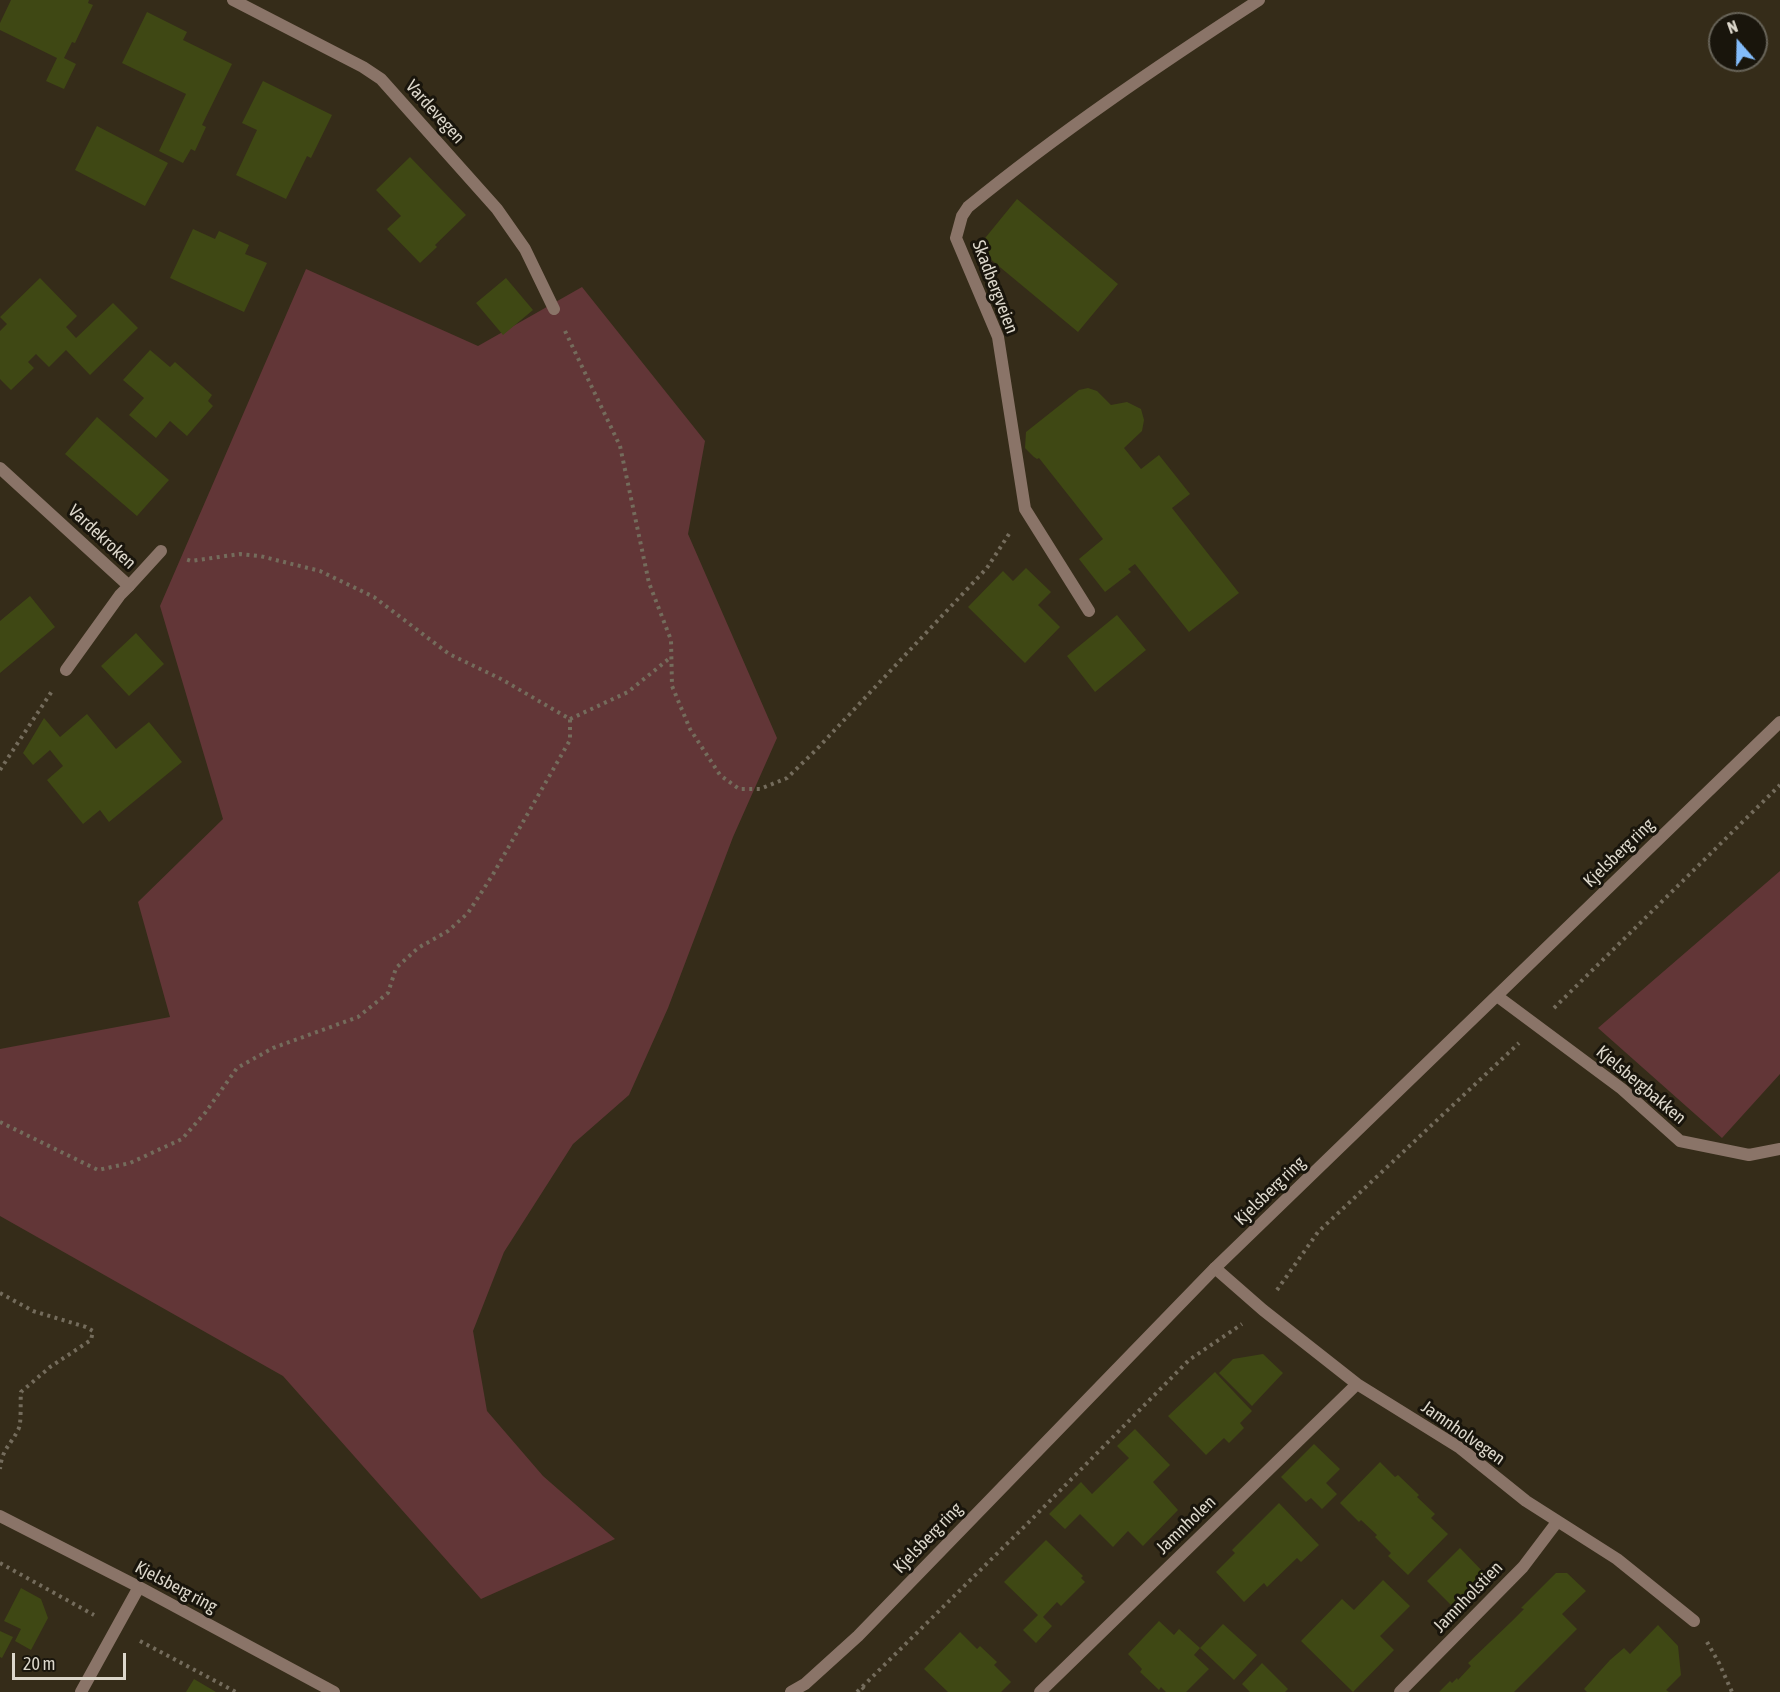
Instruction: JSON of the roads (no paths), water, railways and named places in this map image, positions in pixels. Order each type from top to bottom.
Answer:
[{"type":"street","name":"Vardevegen","points":[[232,0],[363,67],[381,79],[497,209],[525,249],[554,309]]},
{"type":"street","name":"Skadbergveien","points":[[1089,611],[1025,509],[998,337],[956,238],[962,216],[968,207],[1025,161],[1174,56],[1259,0]]},
{"type":"street","name":"Vardekroken","points":[[0,468],[129,586],[120,595],[66,670]]},
{"type":"street","points":[[129,586],[161,551]]},
{"type":"street","name":"Kjelsberg ring","points":[[791,1692],[805,1684],[858,1636],[1215,1268],[1780,722]]},
{"type":"street","name":"Kjelsbergbakken","points":[[1497,996],[1622,1089],[1680,1141],[1749,1155],[1780,1149]]},
{"type":"street","name":"Jamnholvegen","points":[[1215,1268],[1263,1310],[1357,1384],[1460,1448],[1526,1501],[1617,1559],[1694,1621]]},
{"type":"street","name":"Jamnholen","points":[[1040,1692],[1357,1384]]},
{"type":"street","name":"Kjelsberg ring","points":[[0,1515],[334,1692]]},
{"type":"street","name":"Jamnholstien","points":[[1400,1692],[1523,1567],[1557,1522]]},
{"type":"street","points":[[81,1692],[139,1587]]}]
